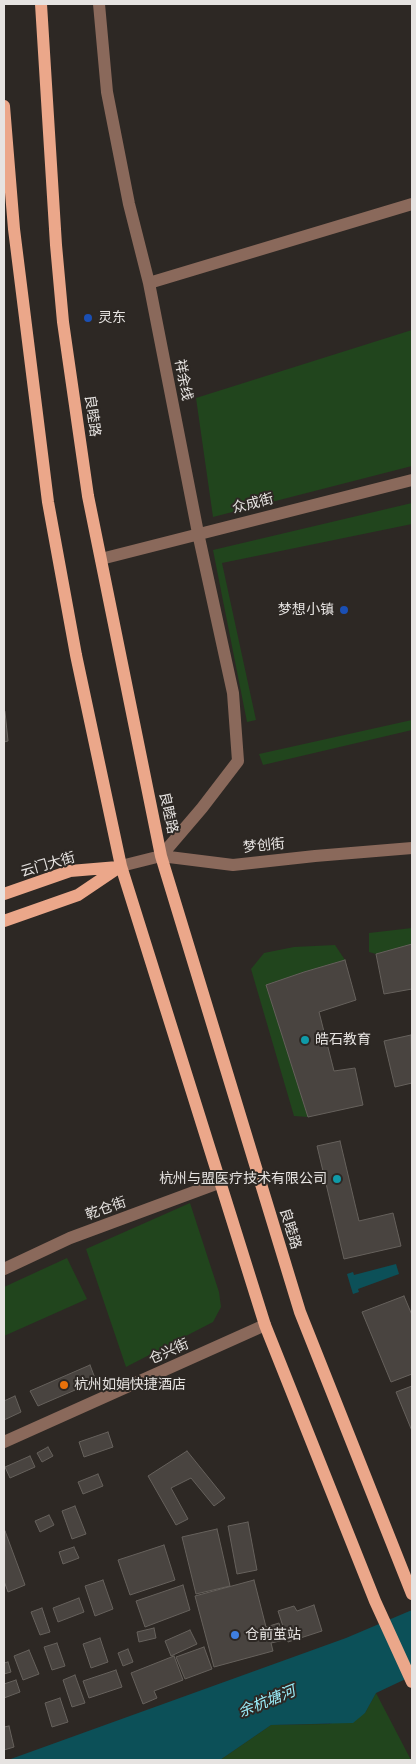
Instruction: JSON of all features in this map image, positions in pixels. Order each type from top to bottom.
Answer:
[{"type":"main road","name":"良睦路","points":[[41,4],[56,246],[63,322],[88,496],[161,856],[300,1312],[411,1591]]},
{"type":"main road","points":[[4,106],[14,229],[48,502],[76,655],[121,866],[265,1325],[374,1601],[412,1682]]},
{"type":"main road","points":[[4,921],[78,895],[121,866]]},
{"type":"main road","name":"云门大街","points":[[4,894],[70,871],[121,866]]},
{"type":"street","name":"祥余线","points":[[99,4],[107,92],[130,204],[149,283],[198,533],[233,693],[238,761],[202,808],[161,856]]},
{"type":"street","points":[[149,283],[412,204]]},
{"type":"street","name":"众成街","points":[[100,559],[412,480]]},
{"type":"street","name":"梦创街","points":[[121,866],[161,856],[233,865],[412,848]]},
{"type":"street","name":"乾仓街","points":[[4,1268],[70,1238],[221,1182]]},
{"type":"street","name":"仓兴街","points":[[4,1442],[265,1325]]},
{"type":"green space","points":[[412,330],[412,466],[213,517],[196,398]]},
{"type":"green space","points":[[412,503],[412,524],[222,563],[256,720],[247,722],[213,550]]},
{"type":"green space","points":[[412,720],[412,730],[263,765],[259,754]]},
{"type":"green space","points":[[412,928],[412,944],[376,954],[369,952],[369,933]]},
{"type":"green space","points":[[335,945],[345,960],[266,985],[308,1117],[294,1116],[251,969],[264,953],[294,947]]},
{"type":"green space","points":[[190,1203],[219,1292],[221,1307],[213,1322],[126,1367],[86,1249]]},
{"type":"green space","points":[[67,1258],[87,1299],[4,1336],[4,1287]]},
{"type":"green space","points":[[376,1693],[411,1760],[220,1760],[271,1725],[329,1724],[365,1713]]},
{"type":"water","points":[[396,1264],[399,1274],[358,1289],[359,1292],[353,1294],[347,1274],[353,1272],[354,1275]]},
{"type":"water","name":"余杭塘河","points":[[412,1610],[412,1676],[376,1693],[365,1713],[353,1723],[271,1725],[220,1760],[8,1760],[346,1638]]},
{"type":"building","points":[[4,713],[8,741],[4,742]]},
{"type":"building","points":[[412,944],[412,989],[384,994],[376,954]]},
{"type":"building","name":"皓石教育","points":[[345,960],[356,1000],[319,1012],[334,1071],[355,1068],[363,1105],[308,1117],[266,985]]},
{"type":"building","points":[[411,1035],[412,1083],[395,1087],[384,1041]]},
{"type":"building","name":"杭州与盟医疗技术有限公司","points":[[340,1141],[359,1221],[393,1213],[401,1246],[344,1259],[317,1146]]},
{"type":"building","points":[[404,1296],[412,1315],[412,1374],[391,1382],[362,1312]]},
{"type":"building","points":[[90,1365],[96,1381],[38,1406],[30,1391]]},
{"type":"building","points":[[412,1386],[412,1431],[396,1392]]},
{"type":"building","points":[[15,1396],[21,1412],[4,1420],[4,1401]]},
{"type":"building","points":[[108,1432],[113,1447],[84,1457],[79,1442]]},
{"type":"building","points":[[48,1447],[53,1456],[42,1462],[37,1453]]},
{"type":"building","points":[[187,1451],[225,1498],[214,1506],[191,1478],[171,1488],[188,1519],[176,1525],[148,1476]]},
{"type":"building","points":[[30,1456],[35,1467],[10,1478],[5,1467]]},
{"type":"building","points":[[98,1474],[103,1486],[83,1494],[78,1482]]},
{"type":"building","points":[[75,1506],[86,1534],[72,1539],[62,1511]]},
{"type":"building","points":[[49,1515],[54,1525],[40,1532],[35,1521]]},
{"type":"building","points":[[248,1522],[257,1570],[237,1574],[228,1526]]},
{"type":"building","points":[[217,1529],[230,1586],[196,1594],[182,1537]]},
{"type":"building","points":[[5,1531],[25,1585],[8,1592],[4,1581]]},
{"type":"building","points":[[164,1545],[175,1580],[130,1595],[118,1560]]},
{"type":"building","points":[[74,1547],[79,1558],[63,1564],[59,1552]]},
{"type":"building","points":[[103,1580],[113,1609],[95,1616],[85,1586]]},
{"type":"building","points":[[254,1580],[266,1627],[279,1623],[284,1640],[271,1643],[273,1651],[214,1667],[195,1596]]},
{"type":"building","points":[[183,1585],[190,1610],[145,1627],[136,1601]]},
{"type":"building","points":[[79,1598],[84,1612],[58,1622],[53,1608]]},
{"type":"building","points":[[314,1605],[322,1631],[288,1642],[278,1611],[294,1606],[297,1611]]},
{"type":"building","points":[[42,1608],[50,1632],[40,1635],[31,1612]]},
{"type":"building","points":[[154,1628],[156,1638],[139,1642],[137,1632]]},
{"type":"building","points":[[190,1630],[197,1644],[171,1656],[165,1641]]},
{"type":"building","points":[[100,1638],[108,1662],[91,1668],[83,1644]]},
{"type":"building","points":[[57,1643],[65,1666],[52,1670],[44,1647]]},
{"type":"building","points":[[204,1647],[212,1669],[185,1679],[176,1657]]},
{"type":"building","points":[[128,1649],[133,1662],[123,1666],[118,1653]]},
{"type":"building","points":[[29,1650],[39,1674],[23,1680],[14,1656]]},
{"type":"building","points":[[174,1656],[183,1680],[154,1691],[157,1698],[143,1704],[131,1673]]},
{"type":"building","points":[[8,1662],[11,1672],[4,1674],[4,1663]]},
{"type":"building","points":[[116,1670],[122,1687],[89,1698],[83,1681]]},
{"type":"building","points":[[75,1675],[85,1703],[72,1707],[63,1680]]},
{"type":"building","points":[[16,1680],[20,1692],[4,1698],[4,1684]]},
{"type":"building","points":[[60,1698],[68,1722],[52,1727],[45,1703]]},
{"type":"building","points":[[9,1726],[14,1747],[4,1750],[4,1727]]},
{"type":"place","name":"灵东","points":[[88,318]]},
{"type":"place","name":"梦想小镇","points":[[344,610]]},
{"type":"place","name":"皓石教育","points":[[305,1040]]},
{"type":"place","name":"杭州与盟医疗技术有限公司","points":[[337,1179]]},
{"type":"place","name":"杭州如娟快捷酒店","points":[[64,1385]]},
{"type":"place","name":"仓前茧站","points":[[235,1635]]}]
